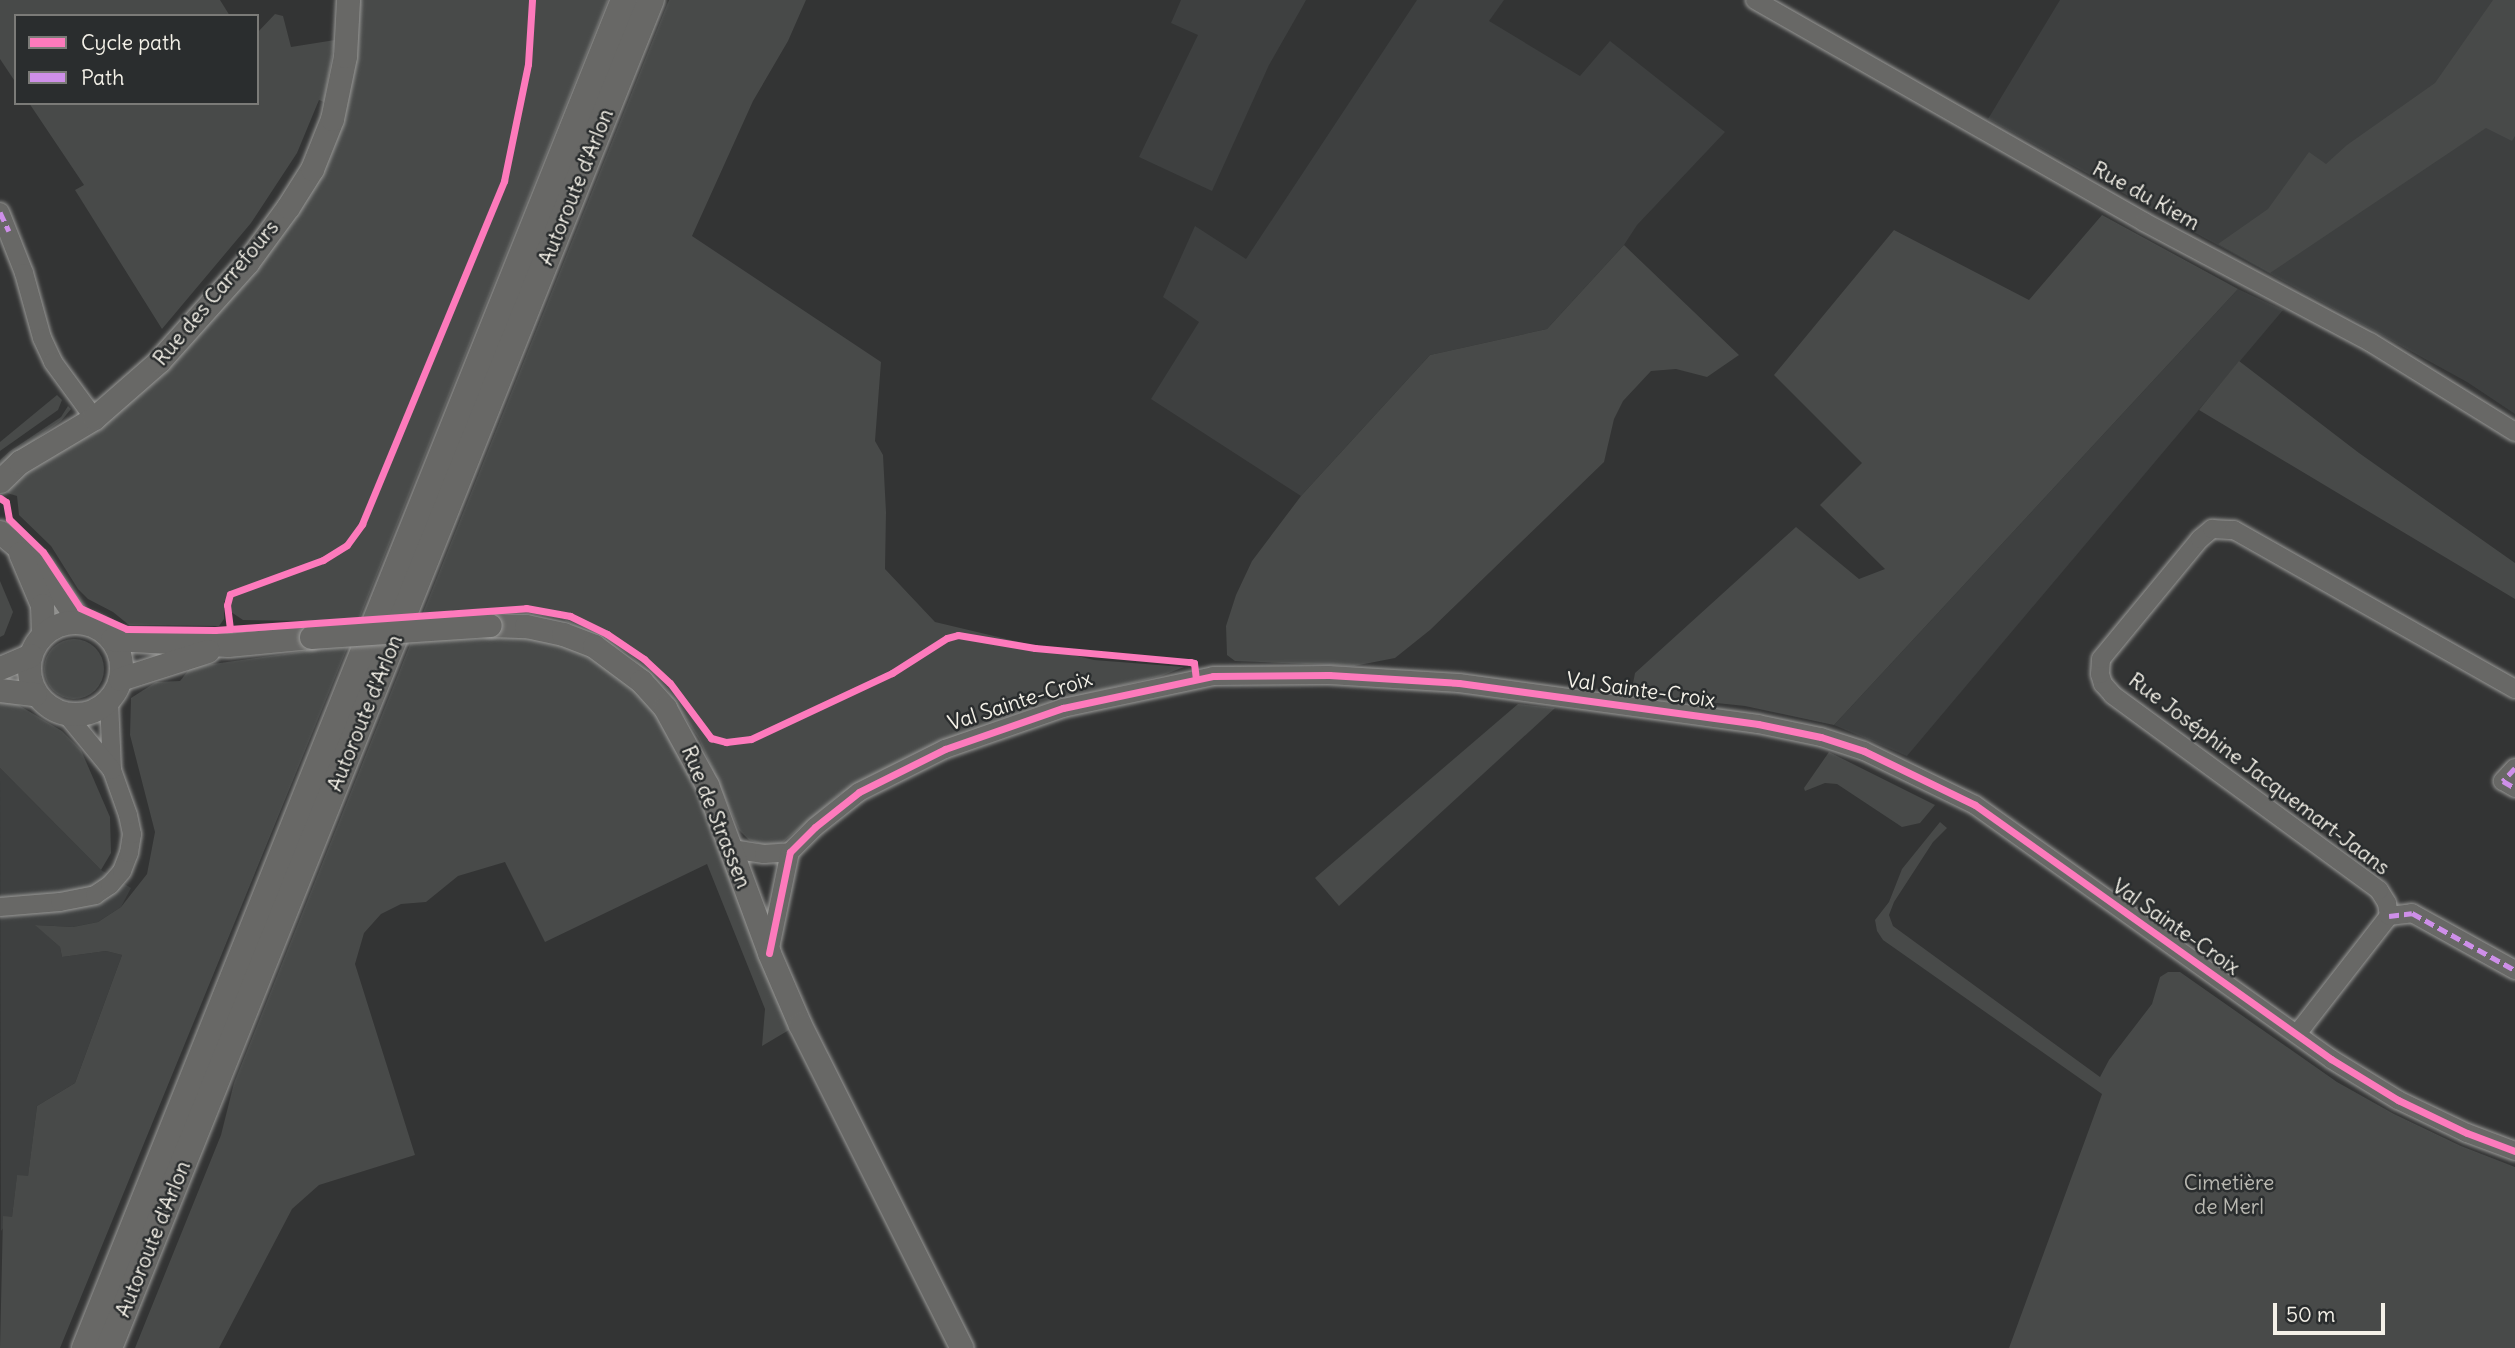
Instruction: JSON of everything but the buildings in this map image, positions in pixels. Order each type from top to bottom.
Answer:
[{"type":"highway","name":"Autoroute d'Arlon","points":[[85,1348],[624,0]]},
{"type":"highway","name":"Autoroute d'Arlon","points":[[109,1348],[651,0]]},
{"type":"main road","name":"Rue des Carrefours","points":[[0,481],[20,462],[67,437],[94,418],[159,361],[247,263],[312,169],[332,118],[340,88],[348,26],[348,0]]},
{"type":"main road","points":[[0,532],[41,566],[79,621]]},
{"type":"main road","points":[[18,547],[42,605],[43,634]]},
{"type":"main road","points":[[79,621],[93,625],[112,639],[121,665],[120,678],[109,701],[90,713],[66,714],[53,710],[35,694],[28,668],[30,655],[43,634],[54,626],[79,621]]},
{"type":"main road","name":"Rue de Strassen","points":[[112,639],[228,645],[311,637],[526,625],[563,634],[594,646],[641,681],[665,708],[708,785],[769,953],[800,1025],[962,1348]]},
{"type":"main road","name":"Rue de Strassen","points":[[120,678],[228,645]]},
{"type":"main road","points":[[0,668],[30,655]]},
{"type":"main road","points":[[0,690],[35,694]]},
{"type":"street","name":"Rue du Kiem","points":[[1755,0],[2144,222],[2371,342],[2515,432]]},
{"type":"street","points":[[0,212],[24,273],[42,338],[53,362],[94,418]]},
{"type":"street","name":"Rue Joséphine Jacquemart-Jaans","points":[[2389,916],[2387,903],[2379,890],[2113,695],[2103,684],[2100,674],[2102,659],[2200,539],[2212,529],[2234,530],[2515,689]]},
{"type":"street","name":"Val Sainte-Croix","points":[[790,852],[815,827],[859,792],[945,749],[1063,708],[1219,675],[1329,674],[1433,681],[1758,724],[1821,737],[1864,751],[1975,805],[2331,1059],[2398,1100],[2467,1133],[2515,1151]]},
{"type":"street","points":[[0,907],[95,895],[110,885],[122,870],[130,853],[132,834],[112,770],[109,701]]},
{"type":"street","points":[[66,714],[112,770]]},
{"type":"street","points":[[2515,768],[2504,781],[2515,788]]},
{"type":"street","points":[[732,849],[764,854],[790,852],[769,953]]},
{"type":"street","points":[[2297,1034],[2389,916],[2412,913],[2515,970]]},
{"type":"shaded area","points":[[1181,0],[1306,0],[1269,65],[1212,191],[1139,157],[1198,35],[1171,23]]},
{"type":"shaded area","points":[[1417,0],[1504,0],[1489,21],[1580,76],[1610,41],[1725,132],[1637,225],[1624,245],[1547,329],[1430,355],[1301,496],[1151,399],[1199,322],[1163,297],[1195,226],[1246,259]]},
{"type":"shaded area","points":[[2060,0],[2515,0],[2515,414],[2467,382],[1988,119]]},
{"type":"shaded area","points":[[2238,289],[2283,310],[1907,756],[1834,725]]},
{"type":"shaded area","points":[[0,768],[101,870],[131,888],[121,907],[98,922],[73,927],[36,925],[60,947],[62,957],[106,951],[122,955],[75,1083],[37,1106],[28,1177],[17,1176],[12,1217],[1,1231]]},
{"type":"green space","points":[[0,0],[220,0],[229,14],[14,14],[14,80],[0,59]]},
{"type":"green space","points":[[355,0],[608,0],[360,617],[60,1348],[0,1348],[3,1216],[12,1217],[17,1175],[28,1176],[37,1106],[75,1083],[122,955],[106,951],[62,957],[60,947],[35,925],[73,927],[98,922],[121,907],[147,874],[155,832],[130,735],[131,698],[156,682],[180,681],[191,667],[306,651],[312,621],[243,620],[231,612],[231,600],[224,601],[224,619],[219,626],[129,625],[113,612],[88,599],[78,589],[51,546],[19,515],[17,496],[7,493],[15,480],[235,292],[298,215],[326,162]]},
{"type":"green space","points":[[669,0],[806,0],[788,41],[753,101],[692,236],[881,362],[875,441],[883,455],[885,569],[935,622],[1094,660],[1184,667],[1161,676],[1048,703],[940,742],[840,794],[782,843],[764,845],[749,840],[739,830],[699,739],[667,690],[628,654],[562,619],[495,609],[452,610],[440,640],[532,636],[582,652],[608,666],[637,689],[660,717],[682,752],[789,1023],[789,1030],[762,1046],[765,1009],[707,864],[545,942],[505,862],[458,876],[426,902],[401,904],[381,914],[364,933],[355,964],[415,1155],[319,1185],[292,1209],[219,1348],[135,1348],[221,1135],[234,1083]]},
{"type":"green space","points":[[2493,0],[2515,0],[2515,136],[2512,141],[2486,128],[2270,273],[2218,244],[2268,209],[2309,152],[2326,164],[2347,145],[2435,83]]},
{"type":"green space","points":[[275,14],[283,16],[291,47],[335,40],[324,102],[319,100],[297,153],[251,223],[162,329],[75,190],[84,185],[30,105],[259,105],[259,31]]},
{"type":"green space","points":[[2102,215],[2238,289],[1834,725],[1745,706],[1631,694],[1635,673],[1796,527],[1859,579],[1885,569],[1820,505],[1862,463],[1774,375],[1894,230],[2029,300]]},
{"type":"green space","points":[[1624,245],[1739,355],[1707,377],[1676,369],[1651,371],[1623,401],[1614,419],[1604,462],[1430,630],[1395,658],[1354,666],[1235,661],[1227,655],[1226,626],[1236,595],[1252,561],[1301,496],[1430,355],[1547,329]]},
{"type":"green space","points":[[2239,361],[2359,453],[2515,563],[2515,599],[2199,410]]},
{"type":"green space","points":[[57,395],[62,400],[58,410],[0,451],[0,442]]},
{"type":"green space","points":[[68,406],[71,409],[61,421],[0,465],[0,460],[10,451],[61,417]]},
{"type":"green space","points":[[0,581],[13,612],[4,635],[0,637]]},
{"type":"green space","points":[[68,639],[80,639],[99,652],[104,669],[102,681],[91,694],[80,699],[68,699],[49,686],[44,675],[44,663],[57,644]]},
{"type":"green space","points":[[0,694],[62,731],[81,750],[110,817],[111,853],[101,870],[0,768]]},
{"type":"green space","points":[[1518,704],[1555,708],[1339,906],[1315,878]]},
{"type":"green space","points":[[1829,752],[1935,805],[1920,823],[1902,827],[1837,784],[1825,783],[1805,791],[1804,788]]},
{"type":"green space","name":"Cimetière de Merl","points":[[1940,822],[1947,828],[1933,842],[1894,902],[1889,915],[1893,926],[2100,1077],[2109,1060],[2152,1004],[2160,977],[2168,972],[2180,972],[2337,1082],[2394,1114],[2461,1146],[2515,1167],[2515,1348],[2009,1348],[2102,1094],[1883,940],[1877,931],[1875,920],[1889,902],[1902,869]]},
{"type":"marked path","points":[[0,212],[9,231]]},
{"type":"marked path","points":[[2515,768],[2503,781],[2515,788]]},
{"type":"marked path","points":[[2389,916],[2412,913],[2515,970]]},
{"type":"cycle path","points":[[230,629],[227,605],[230,594],[323,560],[347,545],[362,524],[504,181],[528,64],[532,0]]},
{"type":"cycle path","points":[[0,498],[6,502],[9,519],[43,552],[80,608],[127,629],[215,630],[526,608],[570,616],[607,634],[644,659],[670,683],[711,738],[726,742],[751,739],[892,673],[947,638],[958,635],[1035,648],[1190,662],[1194,663],[1196,679]]},
{"type":"cycle path","points":[[769,953],[790,852],[815,827],[859,792],[945,749],[1063,708],[1213,676],[1329,675],[1459,683],[1758,724],[1821,737],[1864,751],[1975,805],[2331,1059],[2398,1100],[2467,1133],[2515,1151]]}]
